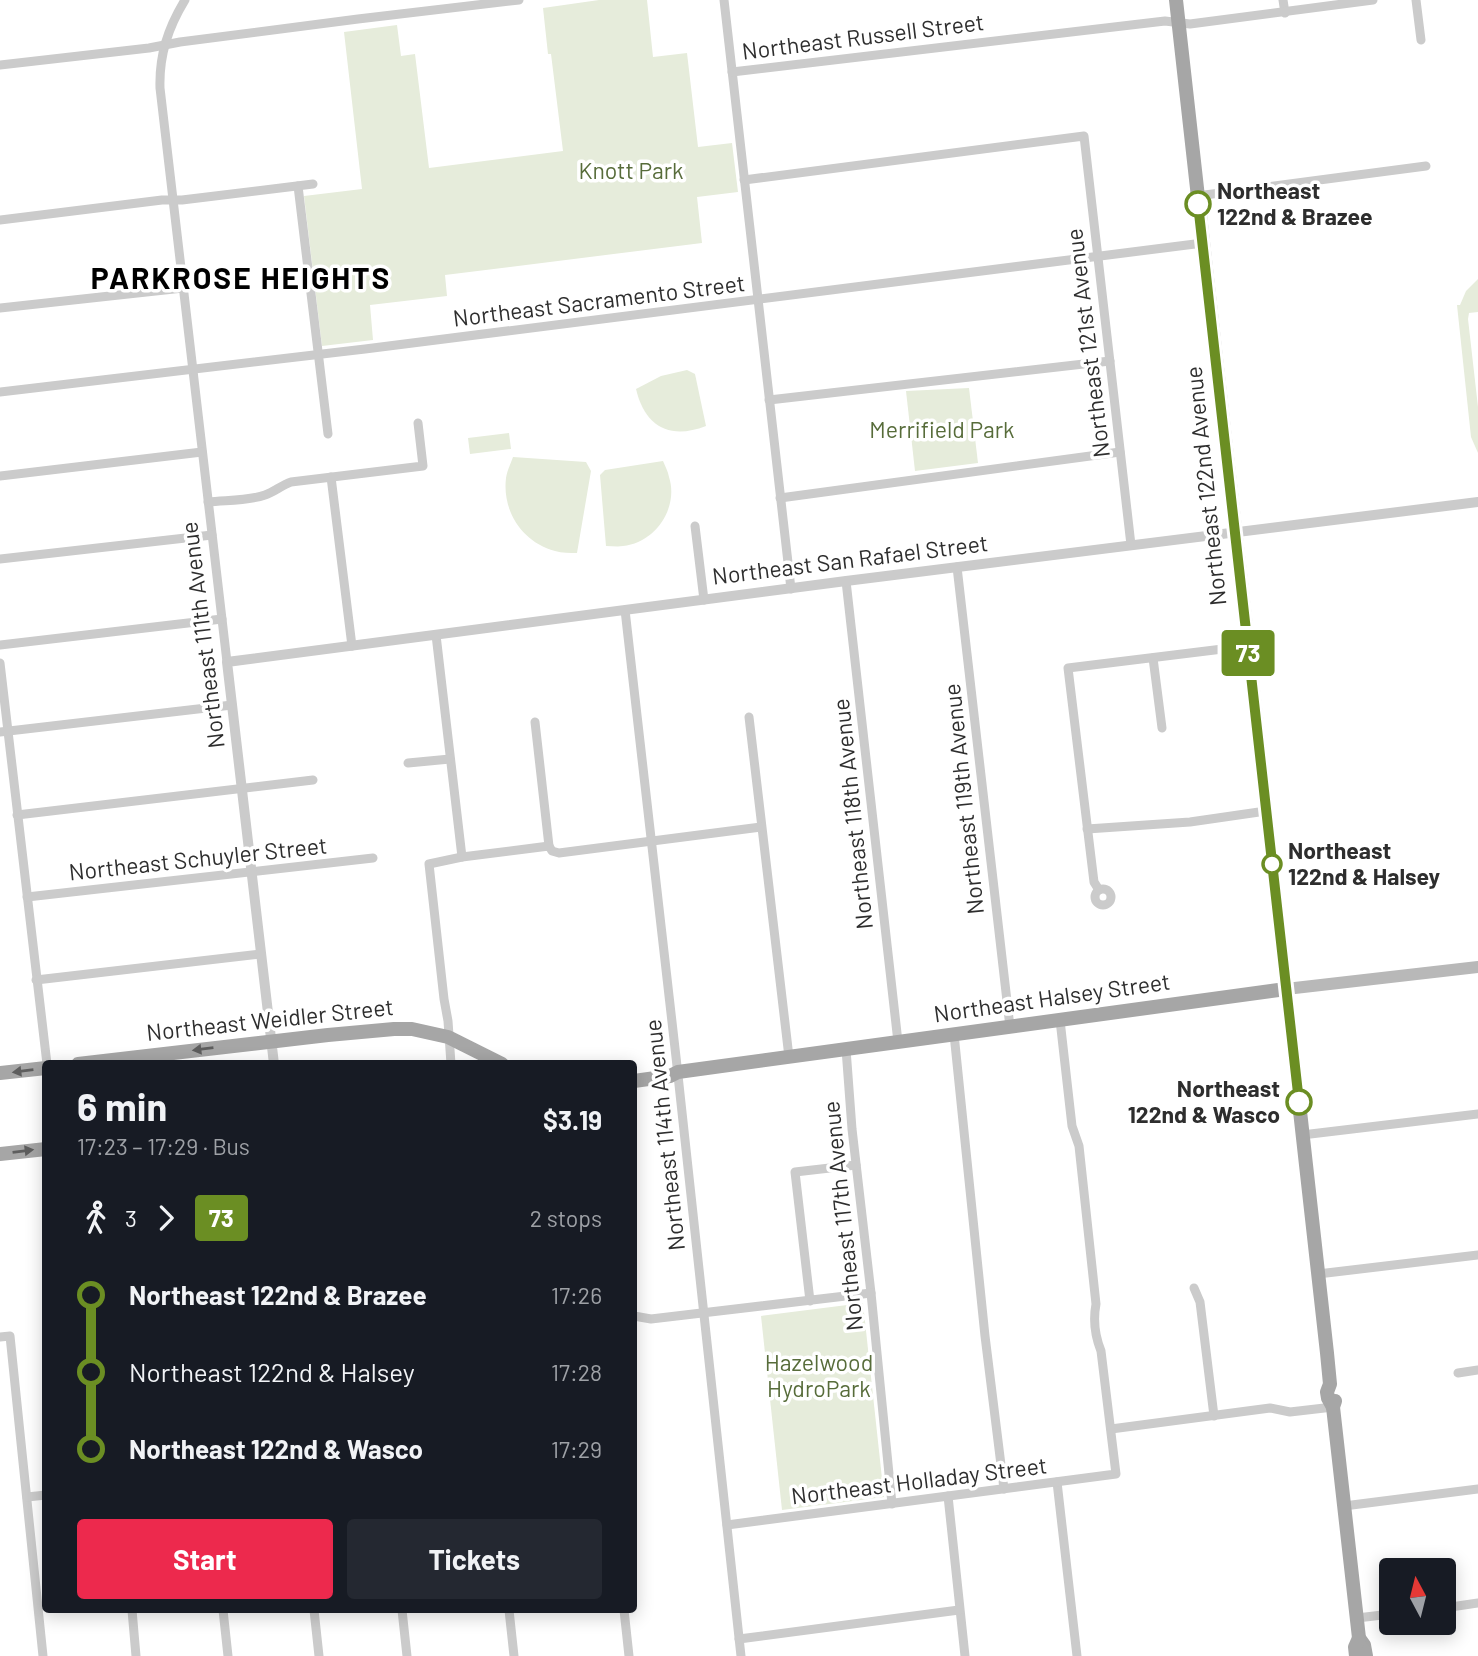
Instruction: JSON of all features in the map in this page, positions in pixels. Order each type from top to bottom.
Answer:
[{"type":"main road","name":"Northeast 122nd Avenue","points":[[1176,0],[1318,1273],[1330,1384],[1327,1392],[1333,1407],[1357,1618],[1359,1638],[1355,1647],[1356,1656]]},
{"type":"main road","name":"Northeast Halsey Street","points":[[637,1081],[670,1076],[678,1072],[1286,989],[1478,967]]},
{"type":"main road","name":"Northeast Weidler Street","points":[[112,1060],[386,1029],[412,1030],[449,1037],[494,1060]]},
{"type":"main road","points":[[0,1073],[42,1067]]},
{"type":"main road","points":[[637,1072],[668,1067],[678,1072]]},
{"type":"main road","points":[[0,1154],[42,1149]]},
{"type":"main road","name":"Northeast 122nd Avenue","points":[[1359,1638],[1364,1645],[1366,1656]]},
{"type":"street","name":"Northeast 111th Avenue","points":[[185,0],[170,27],[164,45],[160,89],[273,1060]]},
{"type":"street","points":[[0,65],[519,0]]},
{"type":"street","points":[[724,0],[791,589]]},
{"type":"street","points":[[1283,0],[1285,13]]},
{"type":"street","name":"Northeast Russell Street","points":[[732,72],[1152,22],[1190,24],[1373,0]]},
{"type":"street","points":[[1416,0],[1421,40]]},
{"type":"street","name":"Northeast 121st Avenue","points":[[744,180],[1084,136],[1131,545]]},
{"type":"street","points":[[1197,196],[1426,166]]},
{"type":"street","points":[[0,220],[313,184]]},
{"type":"street","points":[[298,186],[328,434]]},
{"type":"street","name":"Northeast Sacramento Street","points":[[0,392],[318,355],[1203,243]]},
{"type":"street","points":[[0,308],[183,288]]},
{"type":"street","points":[[769,400],[1110,362]]},
{"type":"street","points":[[208,502],[268,494],[291,482],[423,466],[418,423]]},
{"type":"street","points":[[0,476],[202,452]]},
{"type":"street","points":[[780,498],[1120,452]]},
{"type":"street","points":[[331,477],[352,646]]},
{"type":"street","name":"Northeast San Rafael Street","points":[[227,662],[1478,502]]},
{"type":"street","points":[[695,526],[704,600]]},
{"type":"street","points":[[0,559],[212,535]]},
{"type":"street","name":"Northeast 119th Avenue","points":[[957,567],[1010,1027]]},
{"type":"street","name":"Northeast 118th Avenue","points":[[846,581],[898,1042]]},
{"type":"street","name":"Northeast 114th Avenue","points":[[625,610],[741,1656]]},
{"type":"street","points":[[0,645],[222,619]]},
{"type":"street","points":[[436,635],[462,857]]},
{"type":"street","points":[[1098,890],[1094,882],[1068,668],[1247,646]]},
{"type":"street","points":[[1153,658],[1162,728]]},
{"type":"street","points":[[0,663],[4,731],[18,815],[45,1060]]},
{"type":"street","points":[[4,731],[232,705]]},
{"type":"street","points":[[749,717],[789,1057]]},
{"type":"street","points":[[535,722],[552,850],[559,853],[761,827]]},
{"type":"street","points":[[408,763],[450,759]]},
{"type":"street","points":[[18,815],[313,780]]},
{"type":"street","points":[[1087,829],[1190,822],[1266,811]]},
{"type":"street","points":[[452,1060],[429,864],[550,846]]},
{"type":"street","name":"Northeast Schuyler Street","points":[[27,897],[373,858]]},
{"type":"street","points":[[36,980],[261,954]]},
{"type":"street","points":[[1060,1020],[1072,1126],[1079,1146],[1096,1304],[1094,1315],[1111,1429],[1270,1408],[1290,1412],[1333,1407]]},
{"type":"street","points":[[954,1034],[985,1336],[1004,1489]]},
{"type":"street","name":"Northeast 117th Avenue","points":[[846,1049],[892,1504]]},
{"type":"street","points":[[1303,1135],[1478,1114]]},
{"type":"street","points":[[810,1301],[795,1172],[856,1165]]},
{"type":"street","points":[[1318,1273],[1478,1255]]},
{"type":"street","points":[[1194,1288],[1200,1302],[1213,1416]]},
{"type":"street","points":[[637,1317],[651,1319],[871,1293]]},
{"type":"street","points":[[5,1336],[27,1497],[43,1656]]},
{"type":"street","points":[[1458,1373],[1478,1370]]},
{"type":"street","name":"Northeast Holladay Street","points":[[727,1525],[1116,1474],[1111,1429]]},
{"type":"street","points":[[1057,1482],[1077,1656]]},
{"type":"street","points":[[1344,1506],[1478,1489]]},
{"type":"street","points":[[27,1497],[42,1495]]},
{"type":"street","points":[[948,1496],[965,1656]]},
{"type":"street","points":[[1456,1606],[1478,1603]]},
{"type":"street","points":[[739,1639],[960,1610]]},
{"type":"street","points":[[132,1613],[136,1656]]},
{"type":"street","points":[[223,1613],[228,1656]]},
{"type":"street","points":[[314,1613],[319,1656]]},
{"type":"street","points":[[402,1613],[407,1656]]},
{"type":"street","points":[[509,1613],[514,1656]]},
{"type":"street","points":[[624,1613],[629,1656]]},
{"type":"street","points":[[1357,1618],[1379,1615]]},
{"type":"green space","name":"Knott Park","points":[[599,0],[647,0],[653,57],[687,53],[698,147],[732,143],[738,192],[697,197],[702,243],[445,275],[447,296],[370,305],[373,340],[322,346],[304,196],[362,189],[344,32],[397,25],[401,56],[415,54],[429,168],[563,151],[543,8]]},
{"type":"green space","points":[[1478,279],[1478,312],[1469,313],[1468,319],[1478,407],[1478,453],[1471,437],[1457,305],[1460,305],[1466,291]]},
{"type":"green space","points":[[687,370],[695,374],[706,426],[681,431],[661,427],[646,413],[636,389],[661,376]]},
{"type":"green space","name":"Merrifield Park","points":[[969,388],[978,463],[915,471],[906,391]]},
{"type":"green space","points":[[509,433],[511,449],[470,454],[468,438]]},
{"type":"green space","points":[[513,457],[586,462],[591,471],[577,553],[558,552],[543,547],[524,533],[517,524],[507,502],[506,490],[507,475]]},
{"type":"green space","points":[[663,461],[668,473],[671,500],[662,522],[645,538],[635,543],[606,546],[600,475],[605,470]]},
{"type":"green space","name":"Hazelwood HydroPark","points":[[863,1303],[884,1497],[782,1510],[761,1316]]},
{"type":"bus line","name":"73","points":[[1198,204],[1299,1102]]},
{"type":"place","name":"Northeast 122nd & Brazee","points":[[1198,204]]},
{"type":"place","name":"Northeast 122nd & Halsey","points":[[1272,864]]},
{"type":"place","name":"Northeast 122nd & Wasco","points":[[1299,1102]]},
{"type":"district","name":"PARKROSE HEIGHTS","points":[[241,279]]}]
